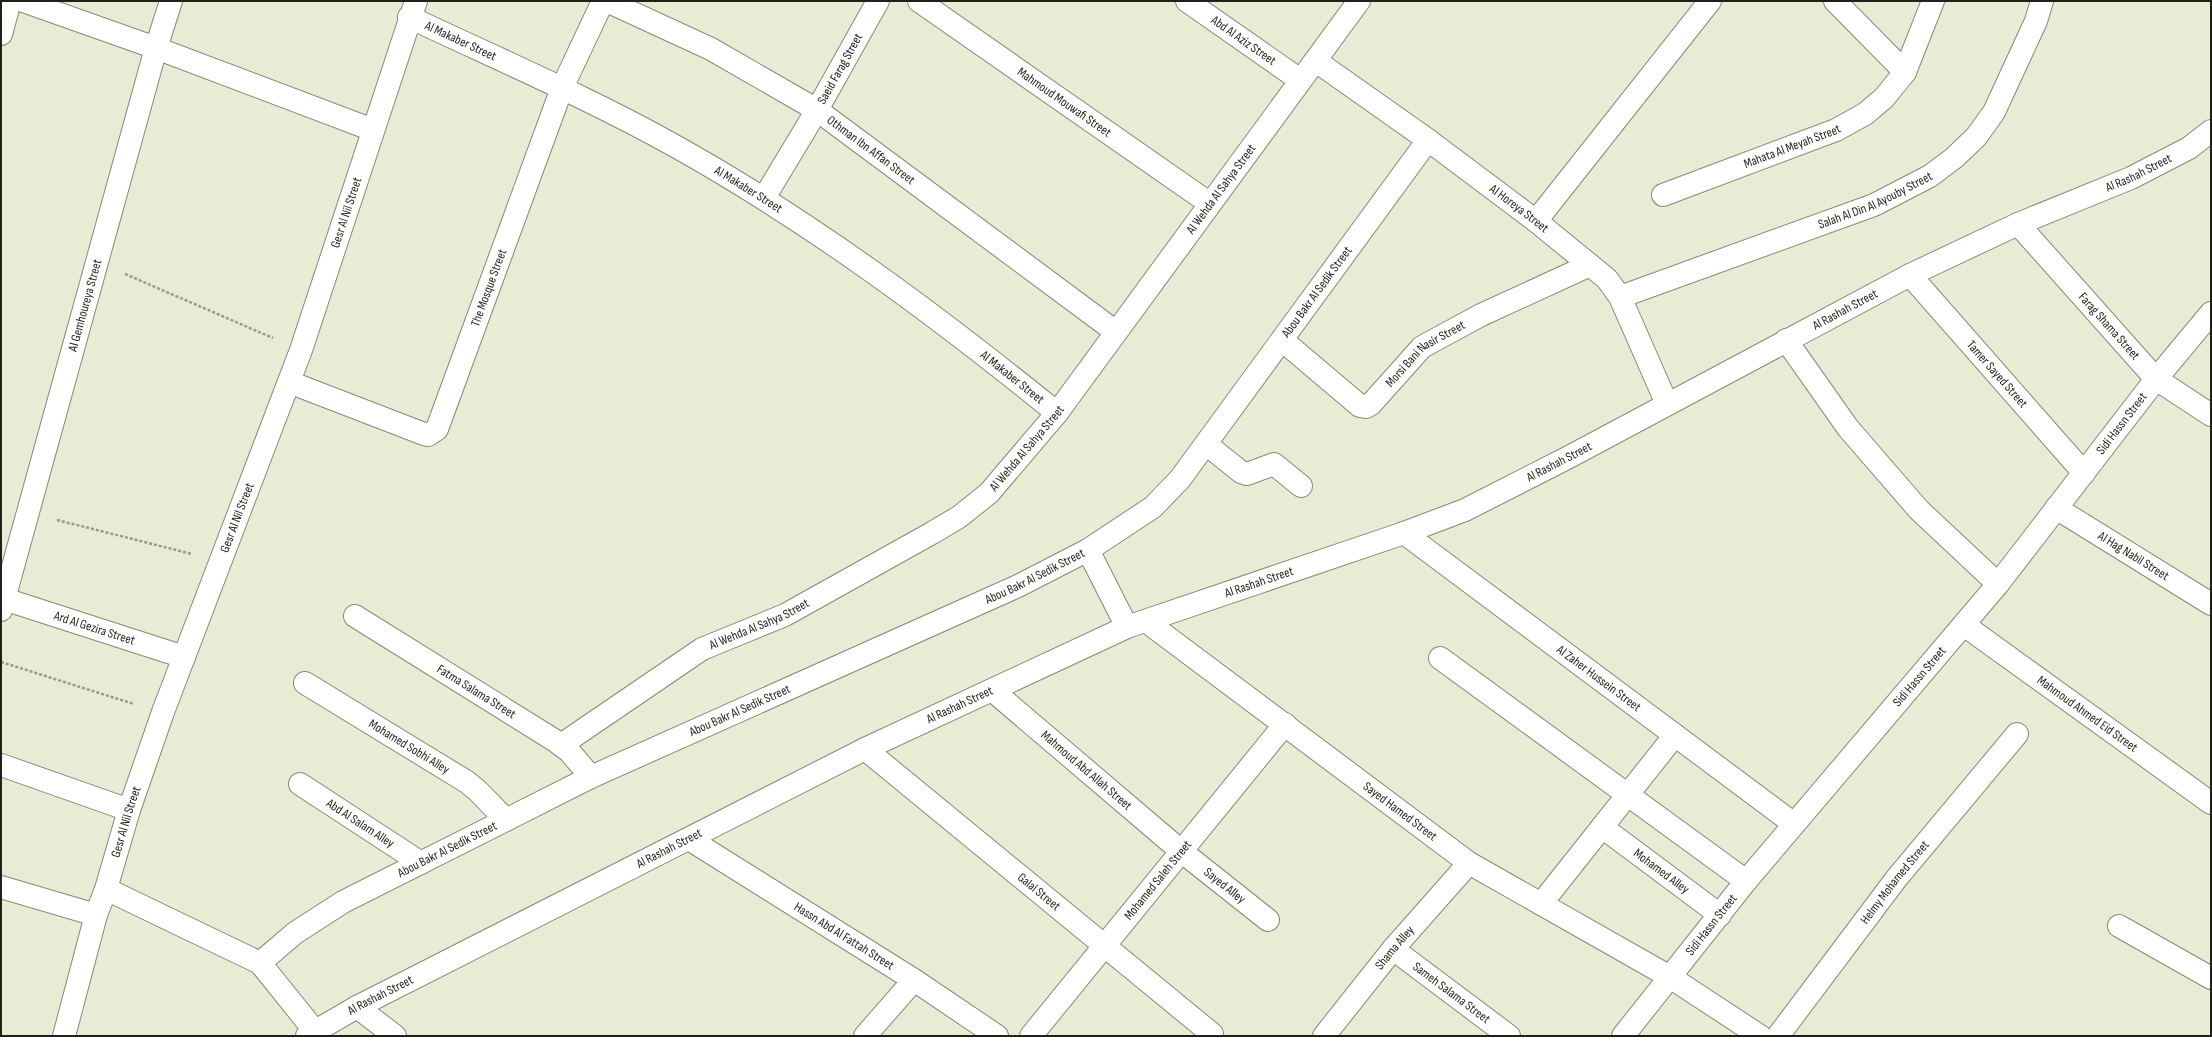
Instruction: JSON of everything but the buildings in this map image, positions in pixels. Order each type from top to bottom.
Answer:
[{"type":"street","points":[[1,34],[10,1]]},
{"type":"street","points":[[23,1],[156,48],[373,130]]},
{"type":"street","name":"Al Gemhoureya Street","points":[[3,604],[156,48],[171,1]]},
{"type":"street","name":"The Mosque Street","points":[[289,382],[424,434],[428,435],[437,429],[562,88],[603,1]]},
{"type":"street","name":"Othman Ibn Affan Street","points":[[607,1],[711,48],[817,110],[1116,332]]},
{"type":"street","name":"Saeid Farag Street","points":[[764,198],[817,110],[878,1]]},
{"type":"street","name":"Mahmoud Mouwafi Street","points":[[919,1],[1209,203]]},
{"type":"street","name":"Abd Al Aziz Street","points":[[1187,1],[1300,80]]},
{"type":"street","name":"Al Wehda Al Sahya Street","points":[[561,745],[702,649],[785,615],[959,517],[989,493],[1057,413],[1209,203],[1300,80],[1316,61],[1359,1]]},
{"type":"street","points":[[1536,221],[1710,1]]},
{"type":"street","points":[[1835,1],[1905,72]]},
{"type":"street","name":"Mahata Al Meyah Street","points":[[1663,195],[1836,130],[1865,114],[1884,98],[1905,72],[1933,1]]},
{"type":"street","name":"Salah Al Din Al Ayouby Street","points":[[1620,297],[1874,205],[1930,176],[1954,158],[1976,137],[1994,112],[2036,20],[2042,1]]},
{"type":"street","name":"Al Makaber Street","points":[[412,9],[674,145],[764,198],[868,268],[964,338],[1057,413]]},
{"type":"street","name":"Gesr Al Nil Street","points":[[64,1036],[96,915],[106,889],[129,810],[163,712],[301,350],[412,9]]},
{"type":"street","name":"Al Horeya Street","points":[[1316,61],[1428,140],[1536,221],[1607,278],[1620,297],[1667,404]]},
{"type":"street","name":"Al Rashah Street","points":[[311,1033],[357,1007],[689,840],[865,748],[992,690],[1137,625],[1404,533],[1465,510],[1910,275],[2018,224],[2137,175],[2189,148],[2211,131]]},
{"type":"street","name":"Abou Bakr Al Sedik Street","points":[[260,963],[295,933],[338,905],[591,777],[1018,586],[1088,550],[1153,507],[1180,479],[1428,140]]},
{"type":"street","name":"Farag Shama Street","points":[[2018,224],[2156,380],[2211,415]]},
{"type":"street","name":"Morsi Bani Nasir Street","points":[[1282,340],[1360,406],[1366,407],[1371,404],[1422,347],[1481,315],[1590,265]]},
{"type":"street","name":"Tamer Sayed Street","points":[[1910,275],[2084,473]]},
{"type":"street","name":"Sidi Hassn Street","points":[[1623,1036],[1720,915],[1746,880],[1998,584],[2156,380],[2211,313]]},
{"type":"street","points":[[1786,340],[1853,434],[1919,510],[1998,584]]},
{"type":"street","points":[[1206,444],[1241,472],[1247,474],[1274,464],[1301,486]]},
{"type":"street","name":"Al Hag Nabil Street","points":[[2056,508],[2211,604]]},
{"type":"street","name":"Al Zaher Hussein Street","points":[[1404,533],[1794,824]]},
{"type":"street","name":"Sayed Hamed Street","points":[[1088,550],[1137,625],[1285,724],[1469,863],[1670,977],[1760,1036]]},
{"type":"street","name":"Ard Al Gezira Street","points":[[3,604],[184,657]]},
{"type":"street","name":"Fatma Salama Street","points":[[355,616],[561,745],[591,777]]},
{"type":"street","name":"Mahmoud Ahmed Eid Street","points":[[1964,624],[2211,803]]},
{"type":"street","points":[[1440,658],[1746,880]]},
{"type":"street","name":"Mohamed Sobhi Alley","points":[[305,683],[467,782],[478,791],[506,820]]},
{"type":"street","name":"Mahmoud Abd Allah Street","points":[[992,690],[1181,851]]},
{"type":"street","name":"Mohamed Saleh Street","points":[[1031,1036],[1285,724]]},
{"type":"street","name":"Helmy Mohamed Street","points":[[1778,1036],[1896,879],[2017,734]]},
{"type":"street","points":[[1541,904],[1675,735]]},
{"type":"street","name":"Galal Street","points":[[865,748],[1212,1034]]},
{"type":"street","points":[[1,765],[129,810]]},
{"type":"street","name":"Abd Al Salam Alley","points":[[300,784],[421,863]]},
{"type":"street","name":"Mohamed Alley","points":[[1602,827],[1720,915]]},
{"type":"street","name":"Hassn Abd Al Fattah Street","points":[[689,840],[914,980],[997,1036]]},
{"type":"street","name":"Sayed Alley","points":[[1181,851],[1268,920]]},
{"type":"street","name":"Shama Alley","points":[[1324,1036],[1393,949],[1469,863]]},
{"type":"street","points":[[1,887],[96,915]]},
{"type":"street","points":[[106,889],[260,963],[311,1033]]},
{"type":"street","points":[[2119,926],[2211,978]]},
{"type":"street","name":"Sameh Salama Street","points":[[1393,949],[1509,1036]]},
{"type":"street","points":[[865,1036],[914,980]]},
{"type":"street","points":[[357,1007],[395,1036]]},
{"type":"path","points":[[97,262],[301,350]]},
{"type":"path","points":[[28,513],[221,561]]},
{"type":"path","points":[[1,662],[163,712]]}]
